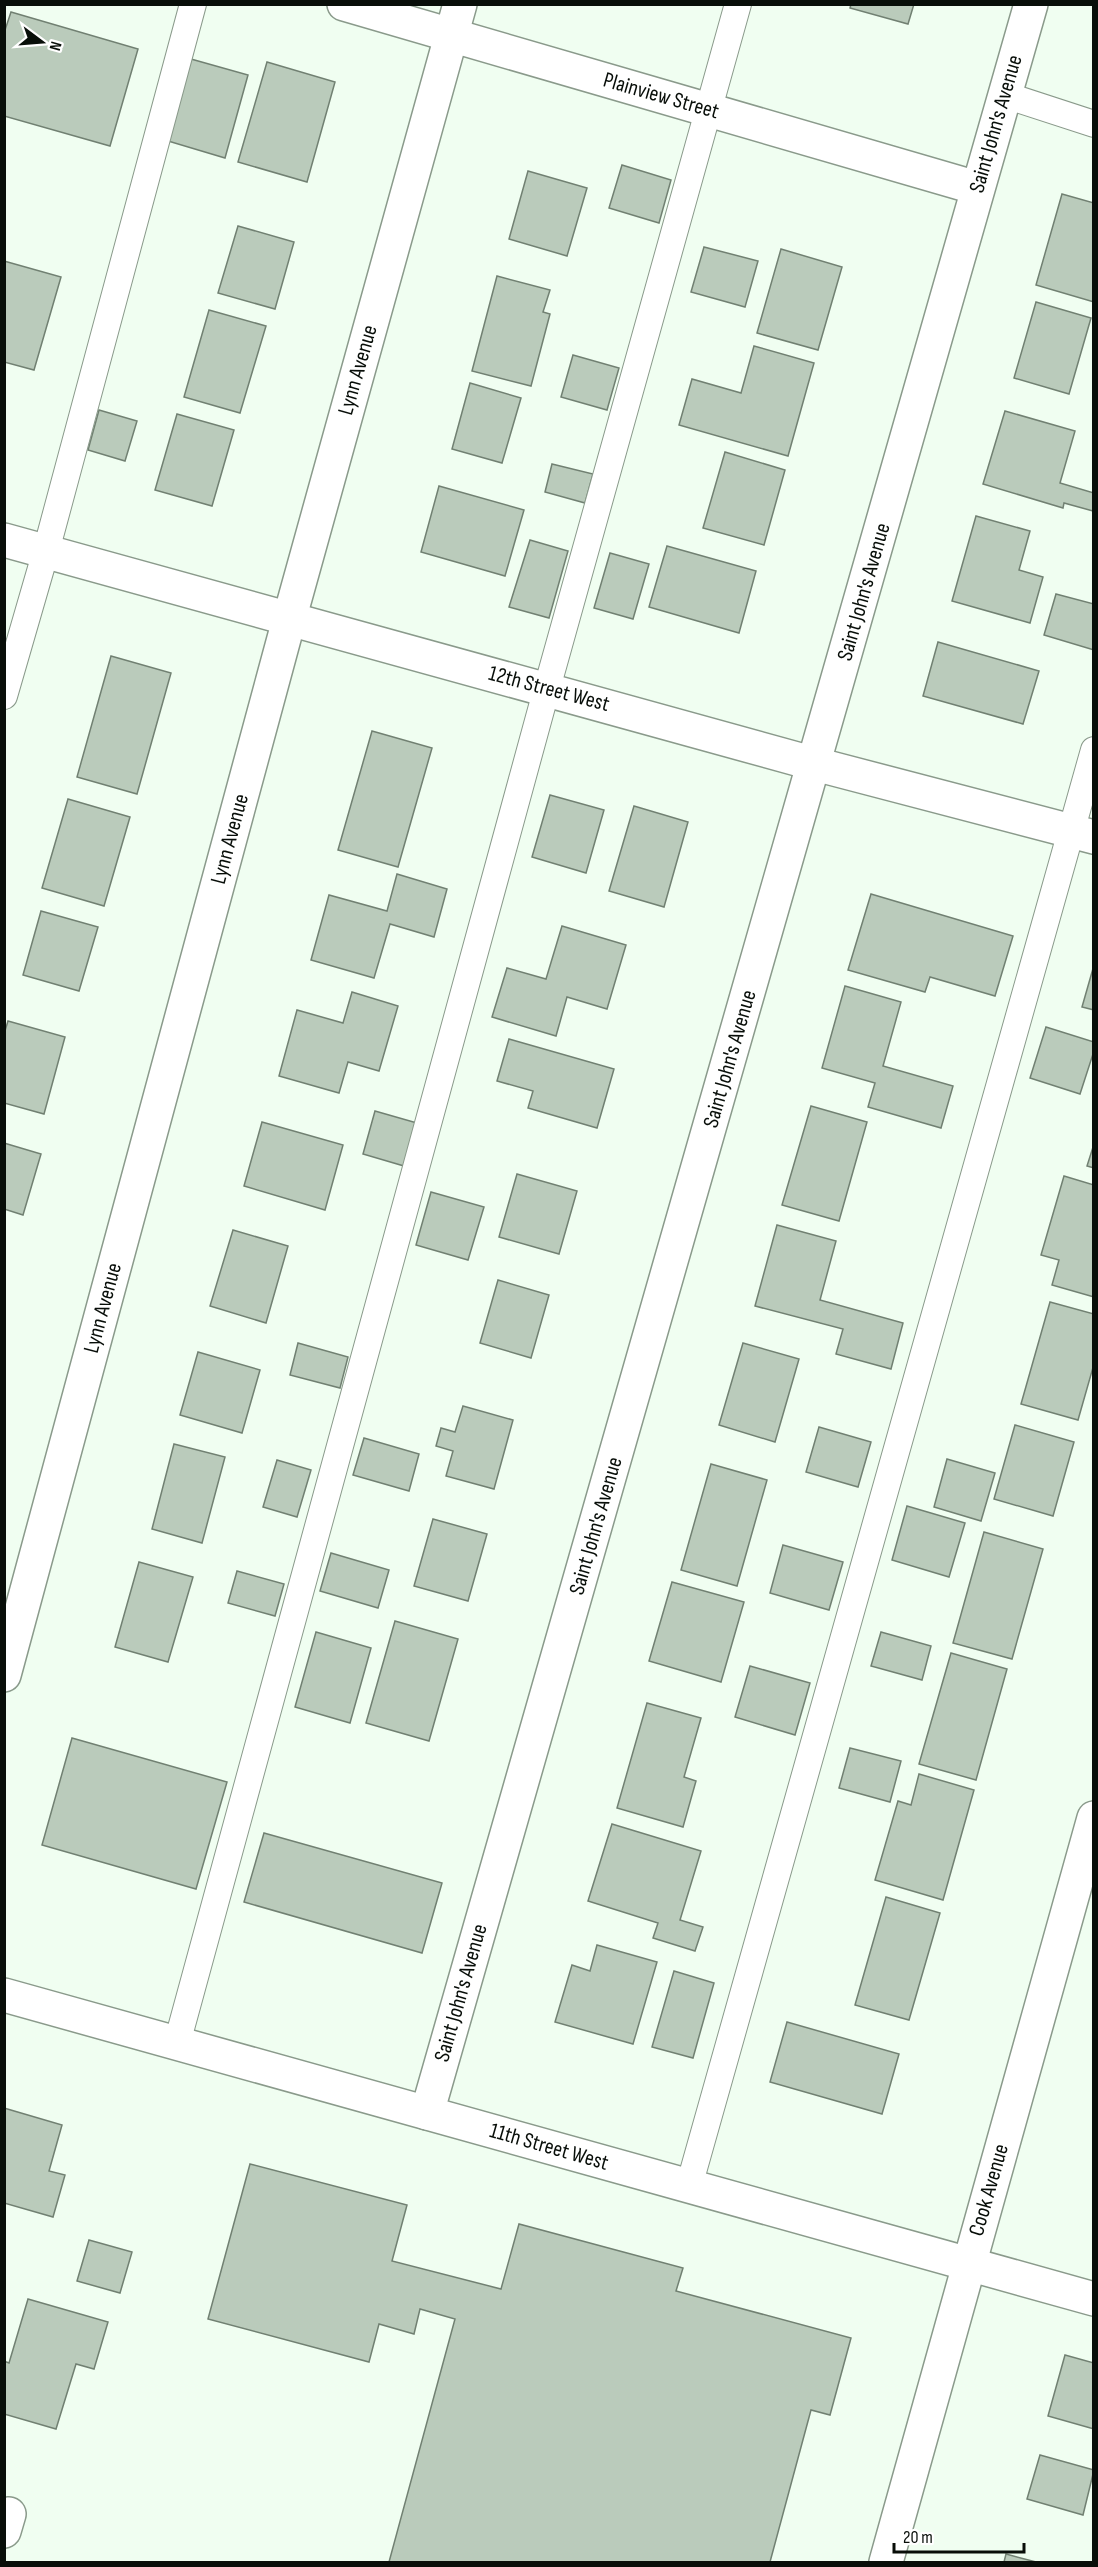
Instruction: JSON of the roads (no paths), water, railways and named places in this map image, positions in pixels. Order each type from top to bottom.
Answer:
[{"type":"street","name":"Plainview Street","points":[[344,4],[456,19],[708,110],[977,188]]},
{"type":"street","name":"Saint John's Avenue","points":[[427,2113],[1031,4]]},
{"type":"street","name":"Lynn Avenue","points":[[4,1675],[289,620],[456,19]]},
{"type":"street","name":"12th Street West","points":[[4,540],[289,620],[547,688],[815,764],[1083,834]]},
{"type":"street","name":"Cook Avenue","points":[[886,2562],[1094,1818]]},
{"type":"street","name":"11th Street West","points":[[4,1995],[1094,2299]]},
{"type":"lane","points":[[4,696],[46,551],[193,4]]},
{"type":"lane","points":[[177,2043],[547,688],[738,4]]},
{"type":"lane","points":[[1005,95],[1094,124]]},
{"type":"lane","points":[[689,2186],[1083,834],[1094,750]]}]
